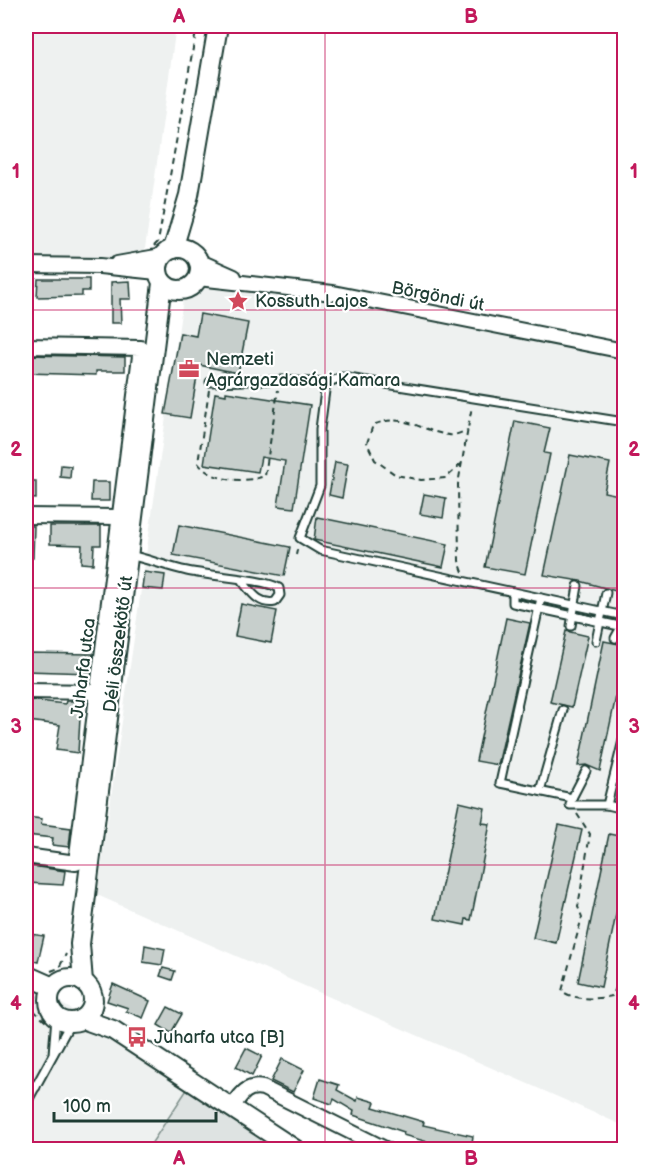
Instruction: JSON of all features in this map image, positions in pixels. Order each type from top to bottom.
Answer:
[{"type":"main road","name":"Déli összekötő út","points":[[49,983],[74,946],[129,555],[147,346],[174,267],[189,195],[218,26]]},
{"type":"main road","points":[[113,1030],[70,1020],[50,1008],[49,983],[92,995],[92,1003],[113,1030],[208,1091],[279,1144],[296,1149]]},
{"type":"main road","points":[[70,1020],[92,1003]]},
{"type":"street","name":"Börgöndi út","points":[[26,265],[174,267],[244,282],[333,293],[624,351]]},
{"type":"street","points":[[26,346],[147,346]]},
{"type":"street","name":"Juharfa utca","points":[[26,856],[76,863],[119,517],[147,346]]},
{"type":"street","points":[[26,516],[119,517]]},
{"type":"street","points":[[26,691],[98,692]]},
{"type":"street","points":[[231,1109],[247,1089],[255,1086],[263,1088],[387,1149]]},
{"type":"lane","points":[[210,382],[281,380],[326,383],[342,377],[624,422]]},
{"type":"lane","points":[[326,383],[320,429],[320,486],[300,538],[320,550],[624,616]]},
{"type":"lane","points":[[129,555],[186,571],[242,581],[270,583],[279,588],[280,595],[275,602],[267,604],[258,600],[242,581]]},
{"type":"lane","points":[[570,626],[578,586]]},
{"type":"lane","points":[[513,592],[513,603],[624,625],[615,638]]},
{"type":"lane","points":[[596,641],[606,593]]},
{"type":"lane","points":[[541,598],[500,783],[540,791],[571,801],[624,808]]},
{"type":"lane","points":[[540,791],[563,710]]},
{"type":"lane","points":[[607,805],[624,736]]},
{"type":"lane","points":[[571,801],[586,771]]},
{"type":"lane","points":[[26,1104],[52,1059],[70,1020]]},
{"type":"lane","points":[[52,1059],[70,1020]]},
{"type":"lane","points":[[26,1080],[36,1087]]},
{"type":"path","points":[[174,267],[147,253],[158,242],[197,26]]},
{"type":"path","points":[[210,382],[198,463],[205,472],[223,478],[252,481],[265,476],[281,380]]},
{"type":"path","points":[[466,582],[459,561],[458,484],[474,397]]},
{"type":"path","points":[[461,464],[446,478],[421,480],[396,475],[375,460],[366,443],[373,425],[388,419],[451,436],[468,430]]},
{"type":"path","points":[[571,801],[590,834],[578,907],[582,917],[562,991],[570,997],[612,996],[616,988],[624,948]]},
{"type":"path","points":[[49,983],[74,946]]},
{"type":"path","points":[[26,1002],[33,1007]]},
{"type":"shaded area","points":[[26,26],[176,26],[143,263],[26,261]]},
{"type":"shaded area","points":[[187,271],[624,355],[624,1126],[97,895]]},
{"type":"shaded area","points":[[26,979],[49,996],[192,1082],[147,1149],[26,1149]]},
{"type":"shaded area","points":[[192,1082],[295,1150],[147,1150]]},
{"type":"building","points":[[38,279],[89,279],[89,291],[82,291],[82,296],[37,297]]},
{"type":"building","points":[[130,281],[131,299],[120,299],[121,323],[111,323],[111,282]]},
{"type":"building","points":[[200,314],[248,323],[238,373],[199,365],[190,418],[165,414],[180,333],[196,336]]},
{"type":"building","points":[[26,355],[125,357],[125,371],[96,371],[96,375],[26,373]]},
{"type":"building","points":[[226,392],[310,405],[294,508],[278,506],[285,461],[261,457],[258,472],[204,464],[215,393],[226,395]]},
{"type":"building","points":[[515,421],[550,428],[544,453],[550,454],[525,574],[485,567]]},
{"type":"building","points":[[570,455],[610,463],[604,492],[624,496],[623,593],[580,581],[544,575]]},
{"type":"building","points":[[335,462],[348,464],[342,498],[329,495]]},
{"type":"building","points":[[61,465],[71,466],[70,478],[60,477]]},
{"type":"building","points":[[27,481],[36,481],[36,499],[27,498]]},
{"type":"building","points":[[92,482],[109,482],[109,501],[91,501]]},
{"type":"building","points":[[424,494],[446,498],[443,518],[420,514]]},
{"type":"building","points":[[317,517],[448,544],[443,567],[314,540]]},
{"type":"building","points":[[179,525],[290,547],[284,576],[173,555]]},
{"type":"building","points":[[26,526],[34,526],[33,558],[26,558]]},
{"type":"building","points":[[50,526],[101,526],[101,545],[94,545],[93,564],[81,563],[82,545],[50,544]]},
{"type":"building","points":[[144,572],[165,575],[163,590],[142,588]]},
{"type":"building","points":[[241,604],[277,611],[271,643],[235,636]]},
{"type":"building","points":[[506,618],[530,623],[498,765],[476,761]]},
{"type":"building","points":[[566,631],[588,636],[572,707],[550,702]]},
{"type":"building","points":[[604,641],[624,645],[624,659],[600,771],[586,765],[578,766]]},
{"type":"building","points":[[26,653],[93,654],[91,673],[26,671]]},
{"type":"building","points":[[30,700],[65,704],[66,701],[81,701],[78,753],[56,750],[60,725],[28,721]]},
{"type":"building","points":[[459,802],[485,808],[482,823],[490,824],[471,920],[466,919],[465,925],[435,919]]},
{"type":"building","points":[[26,817],[42,819],[41,824],[71,828],[69,847],[52,845],[53,838],[26,835]]},
{"type":"building","points":[[559,825],[582,830],[556,943],[533,938]]},
{"type":"building","points":[[609,834],[624,837],[624,876],[601,987],[578,982]]},
{"type":"building","points":[[31,866],[65,871],[63,885],[28,883]]},
{"type":"building","points":[[31,934],[44,936],[38,962],[26,959],[26,942],[29,945]]},
{"type":"building","points":[[145,945],[165,949],[162,965],[143,962]]},
{"type":"building","points":[[163,968],[175,971],[172,980],[160,976]]},
{"type":"building","points":[[113,984],[150,1001],[143,1018],[126,1011],[128,1008],[107,1001]]},
{"type":"building","points":[[168,1007],[182,1014],[171,1033],[158,1025]]},
{"type":"building","points":[[246,1048],[262,1056],[252,1076],[236,1067]]},
{"type":"building","points":[[282,1059],[304,1070],[293,1092],[271,1081]]},
{"type":"building","points":[[320,1079],[339,1085],[337,1090],[357,1101],[358,1097],[375,1102],[373,1107],[424,1122],[423,1125],[473,1136],[471,1149],[452,1149],[428,1144],[428,1142],[403,1135],[404,1132],[353,1115],[354,1111],[334,1099],[332,1104],[314,1098]]},
{"type":"place","name":"Kossuth Lajos","points":[[238,301]]},
{"type":"place","name":"Nemzeti Agrárgazdasági Kamara","points":[[189,369]]},
{"type":"place","name":"Juharfa utca [B]","points":[[137,1037]]}]
